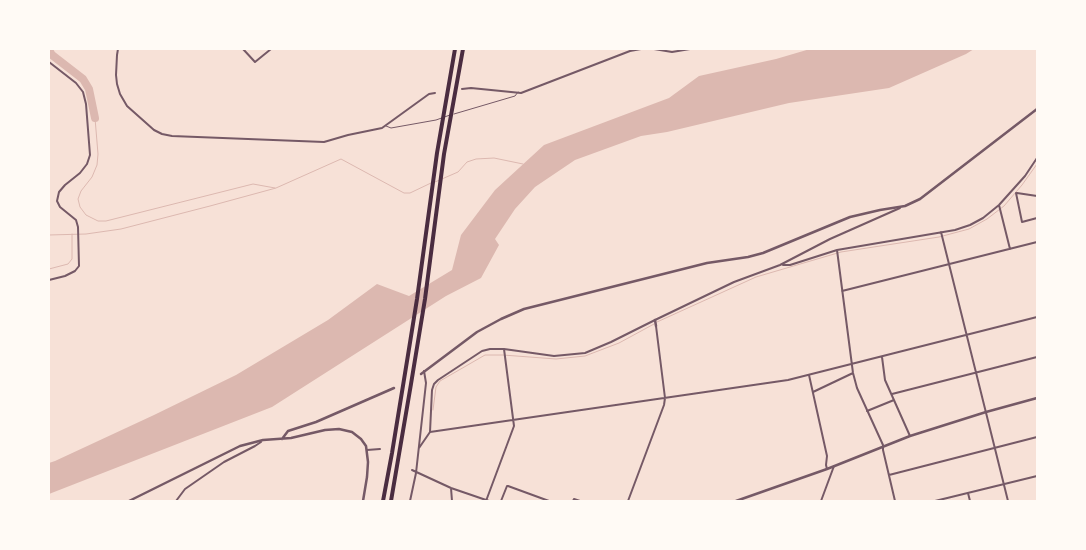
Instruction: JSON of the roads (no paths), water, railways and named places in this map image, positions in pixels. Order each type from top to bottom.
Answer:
[{"type":"highway","points":[[383,501],[408,355],[443,114],[455,49]]},
{"type":"highway","points":[[391,501],[417,351],[451,112],[463,49]]},
{"type":"street","points":[[118,49],[116,54],[116,75],[120,94],[127,106],[154,130],[162,134],[182,137],[324,142],[386,126],[429,94],[435,93]]},
{"type":"street","points":[[244,49],[255,62],[271,49]]},
{"type":"street","points":[[462,89],[471,88],[521,93],[630,51],[641,49]]},
{"type":"street","points":[[654,49],[672,52],[690,49]]},
{"type":"street","points":[[49,62],[76,83],[83,92],[86,104],[90,155],[87,164],[80,173],[65,184],[59,192],[57,201],[60,207],[76,220],[78,227],[78,266],[75,271],[65,276],[49,280]]},
{"type":"street","points":[[386,126],[391,128],[436,120],[515,96],[518,92]]},
{"type":"street","points":[[419,448],[430,432],[434,384],[482,351],[504,349],[554,356],[585,353],[611,342],[734,282],[780,266],[830,240],[920,199],[1037,109]]},
{"type":"street","points":[[780,266],[790,265],[837,250],[955,230],[970,225],[999,205],[1037,158]]},
{"type":"street","points":[[1011,192],[1037,196]]},
{"type":"street","points":[[1016,193],[1022,222],[1037,218]]},
{"type":"street","points":[[999,205],[1010,249]]},
{"type":"street","points":[[420,374],[477,332],[524,309],[699,265],[763,253],[850,217],[904,206]]},
{"type":"street","points":[[941,232],[1008,501]]},
{"type":"street","points":[[842,291],[1037,242]]},
{"type":"street","points":[[837,250],[853,372],[857,388],[883,447],[895,501]]},
{"type":"street","points":[[430,432],[788,380],[1037,317]]},
{"type":"street","points":[[628,501],[664,405],[665,398],[655,320]]},
{"type":"street","points":[[412,470],[451,488],[487,501],[514,426],[504,349]]},
{"type":"street","points":[[882,357],[885,380],[910,436]]},
{"type":"street","points":[[892,394],[1037,357]]},
{"type":"street","points":[[410,501],[416,472],[426,383],[424,371]]},
{"type":"street","points":[[813,392],[853,372]]},
{"type":"street","points":[[809,375],[827,456],[826,465],[828,469]]},
{"type":"street","points":[[282,439],[288,431],[316,422],[394,388]]},
{"type":"street","points":[[736,501],[828,469],[910,436],[1037,398]]},
{"type":"street","points":[[867,411],[894,400]]},
{"type":"street","points":[[129,501],[240,446],[263,440],[282,439],[344,429],[352,432],[364,443],[367,450],[367,477],[363,501]]},
{"type":"street","points":[[889,475],[1037,437]]},
{"type":"street","points":[[176,501],[185,488],[224,462],[263,440]]},
{"type":"street","points":[[367,450],[380,449]]},
{"type":"street","points":[[821,501],[834,466]]},
{"type":"street","points":[[935,501],[1037,476]]},
{"type":"street","points":[[501,501],[507,486],[549,501]]},
{"type":"street","points":[[451,488],[452,501]]},
{"type":"street","points":[[968,493],[970,501]]},
{"type":"street","points":[[573,501],[574,499],[580,501]]},
{"type":"waterway","points":[[49,50],[52,55],[83,79],[89,89],[95,118]]},
{"type":"waterway","points":[[95,118],[97,165],[78,199],[80,207],[86,215],[98,221],[106,221],[253,184],[275,188]]},
{"type":"waterway","points":[[435,182],[458,172],[467,162],[476,159],[494,158],[523,164]]},
{"type":"waterway","points":[[49,235],[86,234],[121,229],[210,206],[276,188],[341,159],[404,193],[410,193],[431,183]]},
{"type":"waterway","points":[[657,322],[756,277],[841,252],[939,237],[969,229],[987,219],[1004,206],[1037,164]]},
{"type":"waterway","points":[[49,269],[68,264],[72,259],[72,234]]},
{"type":"waterway","points":[[433,410],[436,387],[440,381],[485,355],[556,359],[585,356],[619,343],[654,324]]}]
